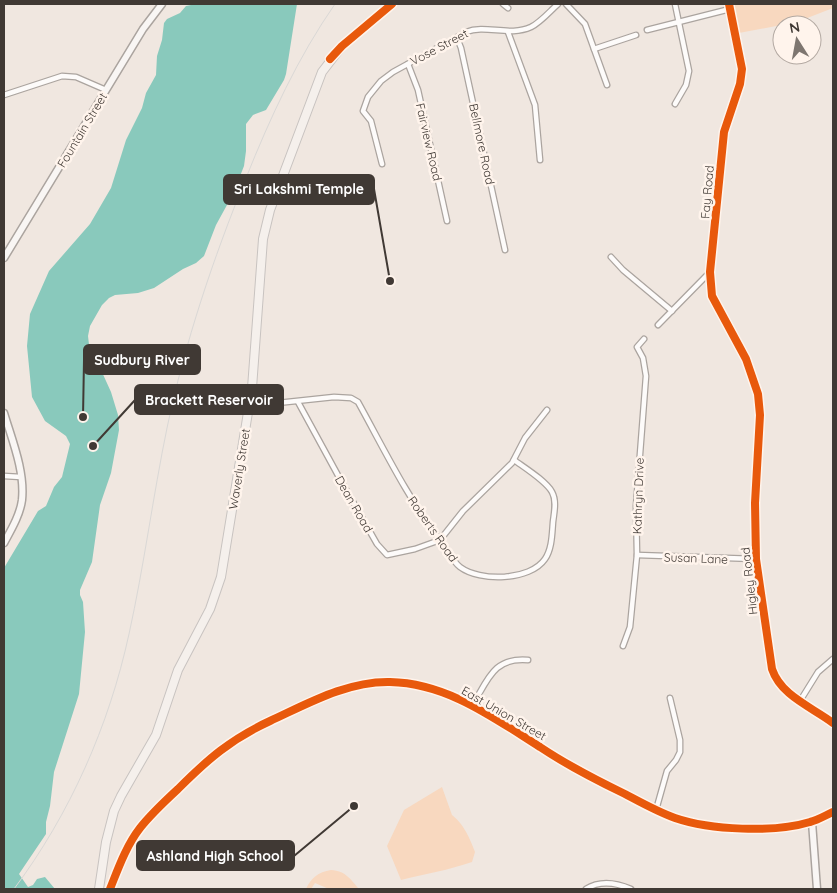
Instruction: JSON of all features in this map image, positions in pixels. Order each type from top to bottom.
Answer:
[{"type":"main road","name":"Waverly Street","points":[[99,889],[106,842],[114,812],[121,796],[156,735],[178,670],[210,609],[224,563],[254,370],[263,239],[266,224],[318,79],[324,68],[342,46],[392,4]]},
{"type":"street","points":[[503,4],[508,8]]},
{"type":"street","name":"Vose Street","points":[[382,164],[371,121],[363,111],[368,98],[381,81],[466,32],[478,29],[508,32],[532,27],[558,4]]},
{"type":"street","points":[[566,4],[585,24],[607,85]]},
{"type":"street","points":[[675,4],[689,71],[686,85],[676,104]]},
{"type":"street","name":"Fountain Street","points":[[4,258],[158,5]]},
{"type":"street","points":[[647,30],[730,7]]},
{"type":"street","name":"Fay Road","points":[[730,7],[742,69],[740,84],[724,132],[710,272],[710,289],[714,302],[736,337],[752,376]]},
{"type":"street","points":[[508,32],[535,104],[540,160]]},
{"type":"street","points":[[594,49],[636,35]]},
{"type":"street","name":"Bellmore Road","points":[[457,38],[461,48],[505,250]]},
{"type":"street","name":"Fairview Road","points":[[408,64],[418,90],[447,221]]},
{"type":"street","points":[[4,95],[62,76],[76,77],[106,90]]},
{"type":"street","points":[[611,257],[623,270],[672,311]]},
{"type":"street","points":[[658,325],[710,272]]},
{"type":"street","name":"Kathryn Drive","points":[[623,646],[630,628],[636,555],[636,506],[646,376],[643,358],[637,347],[644,338]]},
{"type":"street","name":"Higley Road","points":[[752,376],[758,394],[760,415],[755,503],[756,559],[772,669],[775,678],[781,686],[833,723]]},
{"type":"street","name":"Roberts Road","points":[[249,406],[344,397],[358,402],[411,498],[431,529],[458,565],[468,572],[482,576],[509,576],[524,573],[537,567],[545,560],[549,551],[554,510],[553,496],[546,486],[514,460]]},
{"type":"street","name":"Dean Road","points":[[298,402],[335,471],[383,552],[387,555],[392,555],[429,546],[440,540]]},
{"type":"street","points":[[440,540],[463,511],[504,473],[514,460],[525,438],[547,410]]},
{"type":"street","points":[[4,413],[21,477],[22,501],[4,543]]},
{"type":"street","points":[[4,476],[21,477]]},
{"type":"street","name":"Susan Lane","points":[[636,555],[756,559]]},
{"type":"street","points":[[800,701],[818,672],[833,659]]},
{"type":"street","points":[[472,706],[494,671],[500,665],[510,660],[528,660]]},
{"type":"street","name":"East Union Street","points":[[110,889],[130,844],[139,829],[152,814],[218,751],[257,726],[327,695],[356,686],[374,683],[389,682],[421,685],[444,692],[472,706],[561,760],[656,810],[676,818],[722,827],[775,827],[812,822],[833,812]]},
{"type":"street","points":[[656,810],[667,771],[680,752],[680,740],[670,698]]},
{"type":"street","points":[[812,822],[816,889]]},
{"type":"street","points":[[586,889],[597,884],[608,883],[631,889]]},
{"type":"shaded area","points":[[732,4],[833,4],[833,8],[815,15],[772,15],[772,27],[739,33]]},
{"type":"shaded area","points":[[442,787],[452,815],[463,827],[475,852],[472,862],[401,880],[387,846],[404,810]]},
{"type":"shaded area","points":[[331,870],[344,874],[359,889],[329,889],[315,883],[311,889],[306,889],[316,876]]},
{"type":"water","points":[[196,4],[297,4],[286,74],[266,110],[253,115],[246,124],[244,166],[233,194],[216,225],[204,256],[196,263],[154,288],[138,293],[115,295],[109,298],[102,305],[90,326],[88,336],[90,353],[101,370],[111,392],[118,415],[119,430],[111,473],[100,505],[92,562],[80,590],[83,602],[85,632],[79,694],[54,772],[46,822],[46,834],[19,874],[28,887],[33,885],[37,879],[45,877],[55,889],[4,889],[4,568],[38,511],[46,506],[54,487],[62,477],[70,444],[66,436],[45,421],[32,397],[27,346],[30,314],[49,271],[90,224],[111,188],[126,140],[142,108],[146,93],[156,75],[157,56],[162,40],[164,23],[167,19],[180,13],[186,6]]},
{"type":"railway","points":[[14,889],[53,830],[70,800],[99,735],[121,668],[129,634],[174,396],[191,332],[211,270],[265,133],[297,67],[335,4]]},
{"type":"cycle path","points":[[330,59],[342,46],[392,4]]},
{"type":"cycle path","points":[[729,4],[742,69],[740,84],[724,132],[710,272],[712,296],[746,359],[758,394],[760,415],[755,503],[756,559],[772,669],[782,687],[833,723]]},
{"type":"cycle path","points":[[110,889],[126,850],[140,828],[163,803],[221,751],[243,735],[313,701],[343,689],[374,683],[411,684],[431,688],[450,695],[487,714],[592,778],[656,810],[689,822],[742,829],[779,828],[810,822],[833,812]]},
{"type":"place","name":"Sri Lakshmi Temple","points":[[390,281]]},
{"type":"place","name":"Sudbury River","points":[[83,417]]},
{"type":"place","name":"Brackett Reservoir","points":[[93,446]]},
{"type":"place","name":"Ashland High School","points":[[354,806]]}]
